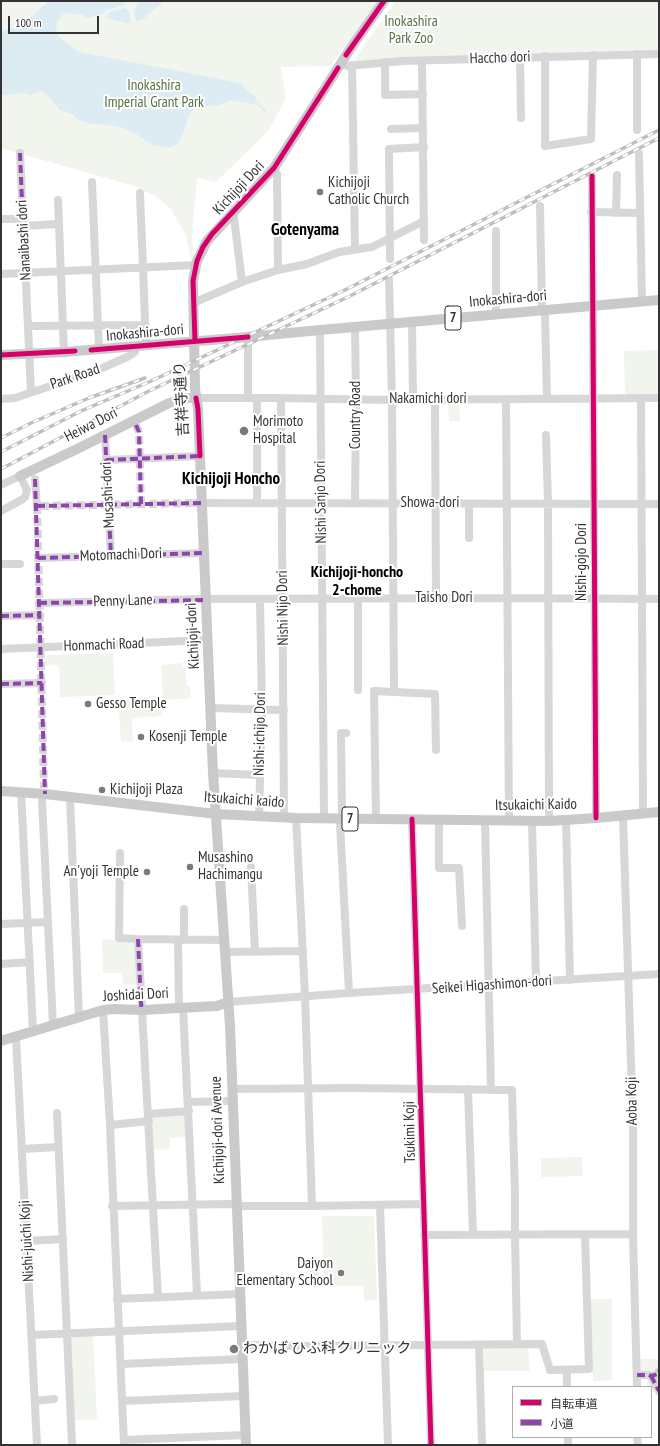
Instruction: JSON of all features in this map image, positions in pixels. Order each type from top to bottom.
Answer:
[{"type":"main road","name":"Kichijoji Dori","points":[[195,341],[193,281],[196,265],[203,247],[207,240],[274,168],[341,63],[384,1]]},
{"type":"main road","name":"Inokashira-dori","points":[[1,355],[64,352],[248,338],[320,330],[659,300]]},
{"type":"main road","name":"吉祥寺通り","points":[[195,341],[195,389],[198,409],[200,456]]},
{"type":"main road","name":"Heiwa Dori","points":[[20,476],[170,403],[188,398],[196,398]]},
{"type":"main road","name":"Kichijoji-dori","points":[[200,456],[199,503],[204,553],[216,814]]},
{"type":"main road","name":"Itsukaichi kaido","points":[[1,791],[44,794],[216,814],[324,819],[486,820]]},
{"type":"main road","name":"Itsukaichi Kaido","points":[[486,820],[549,821],[659,812]]},
{"type":"main road","name":"Kichijoji-dori Avenue","points":[[216,814],[228,1002],[245,1440]]},
{"type":"main road","name":"Joshidai Dori","points":[[1,1041],[103,1010],[142,1010],[217,1006],[228,1002]]},
{"type":"street","points":[[637,54],[637,130]]},
{"type":"street","name":"Haccho dori","points":[[341,63],[347,66],[385,62],[545,56],[659,54]]},
{"type":"street","points":[[545,56],[545,146],[590,139],[593,55]]},
{"type":"street","points":[[520,57],[521,118]]},
{"type":"street","points":[[422,61],[424,240]]},
{"type":"street","points":[[385,62],[385,96],[423,94]]},
{"type":"street","points":[[352,65],[355,249]]},
{"type":"street","points":[[391,129],[423,128]]},
{"type":"street","points":[[390,258],[389,149],[424,147]]},
{"type":"street","name":"Nanaibashi dori","points":[[20,153],[31,392]]},
{"type":"street","points":[[639,153],[642,302]]},
{"type":"street","points":[[274,168],[277,174],[278,270]]},
{"type":"street","points":[[616,175],[616,213]]},
{"type":"street","name":"Nishi-gojo Dori","points":[[592,176],[591,212],[596,818]]},
{"type":"street","points":[[92,182],[99,349]]},
{"type":"street","points":[[140,193],[146,345]]},
{"type":"street","points":[[58,200],[64,352]]},
{"type":"street","points":[[540,206],[542,306],[546,314],[547,398]]},
{"type":"street","points":[[591,212],[640,213]]},
{"type":"street","points":[[232,213],[234,218],[242,282]]},
{"type":"street","points":[[1,219],[59,224]]},
{"type":"street","points":[[194,304],[242,282],[278,270],[307,264],[339,252],[372,247],[424,221]]},
{"type":"street","points":[[496,230],[496,315]]},
{"type":"street","points":[[1,274],[61,270],[196,265]]},
{"type":"street","points":[[389,279],[392,400],[394,691]]},
{"type":"street","points":[[412,322],[413,399]]},
{"type":"street","points":[[28,326],[145,325]]},
{"type":"street","name":"Country Road","points":[[355,327],[355,503]]},
{"type":"street","name":"Nishi Sanjo Dori","points":[[320,330],[324,819]]},
{"type":"street","points":[[248,338],[248,398]]},
{"type":"street","name":"Park Road","points":[[5,399],[98,370],[135,352],[134,346]]},
{"type":"street","name":"Nakamichi dori","points":[[196,398],[392,400],[659,398]]},
{"type":"street","points":[[257,398],[257,503]]},
{"type":"street","name":"Nishi Nijo Dori","points":[[281,398],[284,817]]},
{"type":"street","points":[[641,398],[643,814]]},
{"type":"street","points":[[435,399],[436,598]]},
{"type":"street","points":[[506,400],[509,821]]},
{"type":"street","points":[[546,434],[548,504],[547,598],[549,821]]},
{"type":"street","name":"Musashi-dori","points":[[105,435],[111,556]]},
{"type":"street","points":[[106,460],[200,456]]},
{"type":"street","points":[[1,511],[23,499],[25,496],[26,490],[20,476]]},
{"type":"street","name":"Heiwa Dori","points":[[1,485],[20,476]]},
{"type":"street","points":[[35,479],[39,506]]},
{"type":"street","name":"Showa-dori","points":[[199,503],[659,504]]},
{"type":"street","points":[[469,504],[469,538]]},
{"type":"street","name":"Motomachi Dori","points":[[38,558],[204,553]]},
{"type":"street","points":[[1,564],[20,564]]},
{"type":"street","name":"Taisho Dori","points":[[206,600],[393,598],[659,599]]},
{"type":"street","name":"Nishi-ichijo Dori","points":[[259,816],[262,709],[260,599]]},
{"type":"street","points":[[358,599],[358,690]]},
{"type":"street","name":"Penny Lane","points":[[39,603],[206,600]]},
{"type":"street","points":[[1,616],[40,615]]},
{"type":"street","name":"Honmachi Road","points":[[1,649],[208,640]]},
{"type":"street","points":[[1,684],[42,682]]},
{"type":"street","points":[[376,819],[374,691],[435,694],[436,750]]},
{"type":"street","points":[[211,708],[284,710]]},
{"type":"street","points":[[346,733],[341,733],[342,813],[340,824],[349,993]]},
{"type":"street","points":[[213,773],[260,775]]},
{"type":"street","points":[[21,792],[33,1031]]},
{"type":"street","points":[[44,794],[53,1025]]},
{"type":"street","points":[[70,797],[79,1017]]},
{"type":"street","name":"Aoba Koji","points":[[623,816],[633,1124],[633,1234],[637,1386]]},
{"type":"street","points":[[296,818],[305,996],[312,1206]]},
{"type":"street","name":"Tsukimi Koji","points":[[412,819],[431,1445]]},
{"type":"street","points":[[439,820],[439,868],[459,868],[462,926]]},
{"type":"street","points":[[486,820],[488,985],[492,1090]]},
{"type":"street","points":[[566,820],[570,980]]},
{"type":"street","points":[[532,821],[536,982]]},
{"type":"street","points":[[120,853],[119,938],[224,940]]},
{"type":"street","points":[[251,867],[255,952]]},
{"type":"street","points":[[184,909],[181,940],[181,1008],[198,1295]]},
{"type":"street","points":[[1,924],[48,922]]},
{"type":"street","points":[[138,939],[158,1297]]},
{"type":"street","points":[[225,952],[303,951]]},
{"type":"street","points":[[1,964],[30,962]]},
{"type":"street","name":"Seikei Higashimon-dori","points":[[228,1002],[659,974]]},
{"type":"street","points":[[103,1010],[110,1125],[112,1206],[124,1443],[245,1440]]},
{"type":"street","name":"Nishi-juichi Koji","points":[[16,1037],[37,1445]]},
{"type":"street","points":[[232,1089],[308,1088],[512,1090],[517,1344]]},
{"type":"street","points":[[468,1089],[473,1234]]},
{"type":"street","points":[[110,1125],[148,1118],[188,1107],[232,1101]]},
{"type":"street","points":[[57,1113],[72,1445]]},
{"type":"street","points":[[22,1149],[58,1147]]},
{"type":"street","points":[[112,1206],[236,1204],[312,1206],[423,1204]]},
{"type":"street","points":[[380,1205],[388,1445]]},
{"type":"street","points":[[424,1235],[633,1234]]},
{"type":"street","points":[[242,1345],[305,1346],[385,1344],[542,1344],[550,1370],[589,1369],[585,1235]]},
{"type":"street","points":[[27,1241],[63,1239]]},
{"type":"street","points":[[117,1299],[239,1294]]},
{"type":"street","points":[[32,1335],[241,1326]]},
{"type":"street","points":[[479,1344],[482,1445]]},
{"type":"street","points":[[121,1364],[242,1359]]},
{"type":"street","points":[[567,1370],[567,1386]]},
{"type":"street","points":[[637,1375],[651,1376],[658,1374],[659,1371]]},
{"type":"street","points":[[651,1376],[659,1391]]},
{"type":"street","points":[[122,1401],[244,1396]]},
{"type":"street","points":[[35,1401],[54,1399]]},
{"type":"green space","name":"Inokashira Imperial Grant Park","points":[[1,1],[378,1],[330,66],[281,67],[286,99],[267,132],[216,182],[197,178],[192,236],[194,258],[191,261],[186,235],[171,209],[157,197],[134,186],[1,148]]},
{"type":"green space","name":"Inokashira Park Zoo","points":[[396,1],[659,1],[659,52],[355,61],[354,60]]},
{"type":"green space","points":[[659,350],[659,395],[625,395],[624,351]]},
{"type":"green space","points":[[448,403],[459,403],[460,421],[449,421]]},
{"type":"green space","points":[[113,653],[115,695],[60,697],[59,665],[45,666],[44,659],[49,655]]},
{"type":"green space","points":[[182,663],[182,667],[185,666],[187,686],[190,686],[191,698],[163,700],[161,665]]},
{"type":"green space","points":[[160,696],[162,716],[132,718],[133,741],[121,742],[118,699]]},
{"type":"green space","points":[[102,939],[135,941],[138,984],[123,985],[122,973],[103,973]]},
{"type":"green space","points":[[184,1114],[187,1116],[188,1137],[170,1138],[170,1149],[152,1150],[151,1116]]},
{"type":"green space","points":[[582,1157],[583,1176],[541,1177],[541,1158]]},
{"type":"green space","points":[[322,1216],[374,1216],[377,1300],[364,1301],[363,1286],[327,1286],[327,1282],[324,1282]]},
{"type":"green space","points":[[590,1299],[612,1299],[612,1380],[593,1381]]},
{"type":"green space","points":[[70,1333],[93,1333],[97,1420],[74,1420]]},
{"type":"green space","points":[[659,1334],[659,1400],[658,1391],[652,1391],[652,1386],[647,1386],[647,1378],[640,1378],[640,1359],[658,1359]]},
{"type":"green space","points":[[528,1346],[530,1371],[484,1371],[484,1348]]},
{"type":"shaded area","points":[[51,1],[126,1],[124,5],[106,10],[104,13],[87,18],[81,14],[63,14],[57,22],[56,29],[59,37],[79,52],[240,83],[256,97],[254,104],[231,100],[219,105],[196,108],[190,113],[178,143],[169,148],[151,145],[135,133],[117,126],[92,124],[80,121],[72,114],[60,110],[48,96],[41,91],[30,95],[24,93],[6,95],[1,94],[1,32],[10,28],[19,29],[44,5]]},
{"type":"shaded area","points":[[141,1],[164,1],[142,20],[136,21],[134,10],[137,3]]},
{"type":"shaded area","points":[[125,8],[129,12],[131,23],[106,18],[110,12]]},
{"type":"shaded area","points":[[310,1265],[318,1265],[319,1287],[311,1287]]},
{"type":"waterway","points":[[255,102],[265,111]]},
{"type":"tunnel","points":[[136,425],[139,432],[141,504]]},
{"type":"tunnel","points":[[41,506],[196,503]]},
{"type":"tunnel","points":[[37,506],[44,788]]},
{"type":"railway","points":[[1,452],[81,411],[149,382],[347,289],[659,130]]},
{"type":"railway","points":[[1,469],[149,391],[350,296],[659,138]]},
{"type":"railway","points":[[1,438],[31,423],[89,398],[145,378]]},
{"type":"marked path","points":[[20,153],[23,226]]},
{"type":"marked path","points":[[136,425],[139,432],[141,504]]},
{"type":"marked path","points":[[105,435],[111,556]]},
{"type":"marked path","points":[[106,460],[200,456]]},
{"type":"marked path","points":[[35,479],[45,794]]},
{"type":"marked path","points":[[37,506],[202,503]]},
{"type":"marked path","points":[[38,558],[204,553]]},
{"type":"marked path","points":[[39,603],[206,600]]},
{"type":"marked path","points":[[1,616],[40,615]]},
{"type":"marked path","points":[[1,684],[42,683]]},
{"type":"marked path","points":[[138,939],[142,1010]]},
{"type":"marked path","points":[[637,1375],[651,1376],[658,1374],[659,1371]]},
{"type":"marked path","points":[[651,1376],[659,1391]]},
{"type":"cycle path","points":[[346,55],[384,1]]},
{"type":"cycle path","points":[[195,341],[193,281],[197,261],[203,247],[212,234],[274,168],[338,68]]},
{"type":"cycle path","points":[[592,176],[596,818]]},
{"type":"cycle path","points":[[91,350],[248,337]]},
{"type":"cycle path","points":[[1,355],[75,351]]},
{"type":"cycle path","points":[[196,398],[198,409],[200,456]]},
{"type":"cycle path","points":[[412,819],[431,1445]]},
{"type":"place","name":"Kichijoji Catholic Church","points":[[320,192]]},
{"type":"place","name":"Morimoto Hospital","points":[[244,431]]},
{"type":"place","name":"Gesso Temple","points":[[88,704]]},
{"type":"place","name":"Kosenji Temple","points":[[141,737]]},
{"type":"place","name":"Kichijoji Plaza","points":[[102,790]]},
{"type":"place","name":"Musashino Hachimangu","points":[[190,867]]},
{"type":"place","name":"An'yoji Temple","points":[[147,872]]},
{"type":"place","name":"Daiyon Elementary School","points":[[341,1273]]},
{"type":"place","name":"わかば ひふ科クリニック","points":[[234,1349]]},
{"type":"district","name":"Gotenyama","points":[[305,230]]},
{"type":"district","name":"Kichijoji Honcho","points":[[231,479]]},
{"type":"district","name":"Kichijoji-honcho 2-chome","points":[[357,581]]}]
